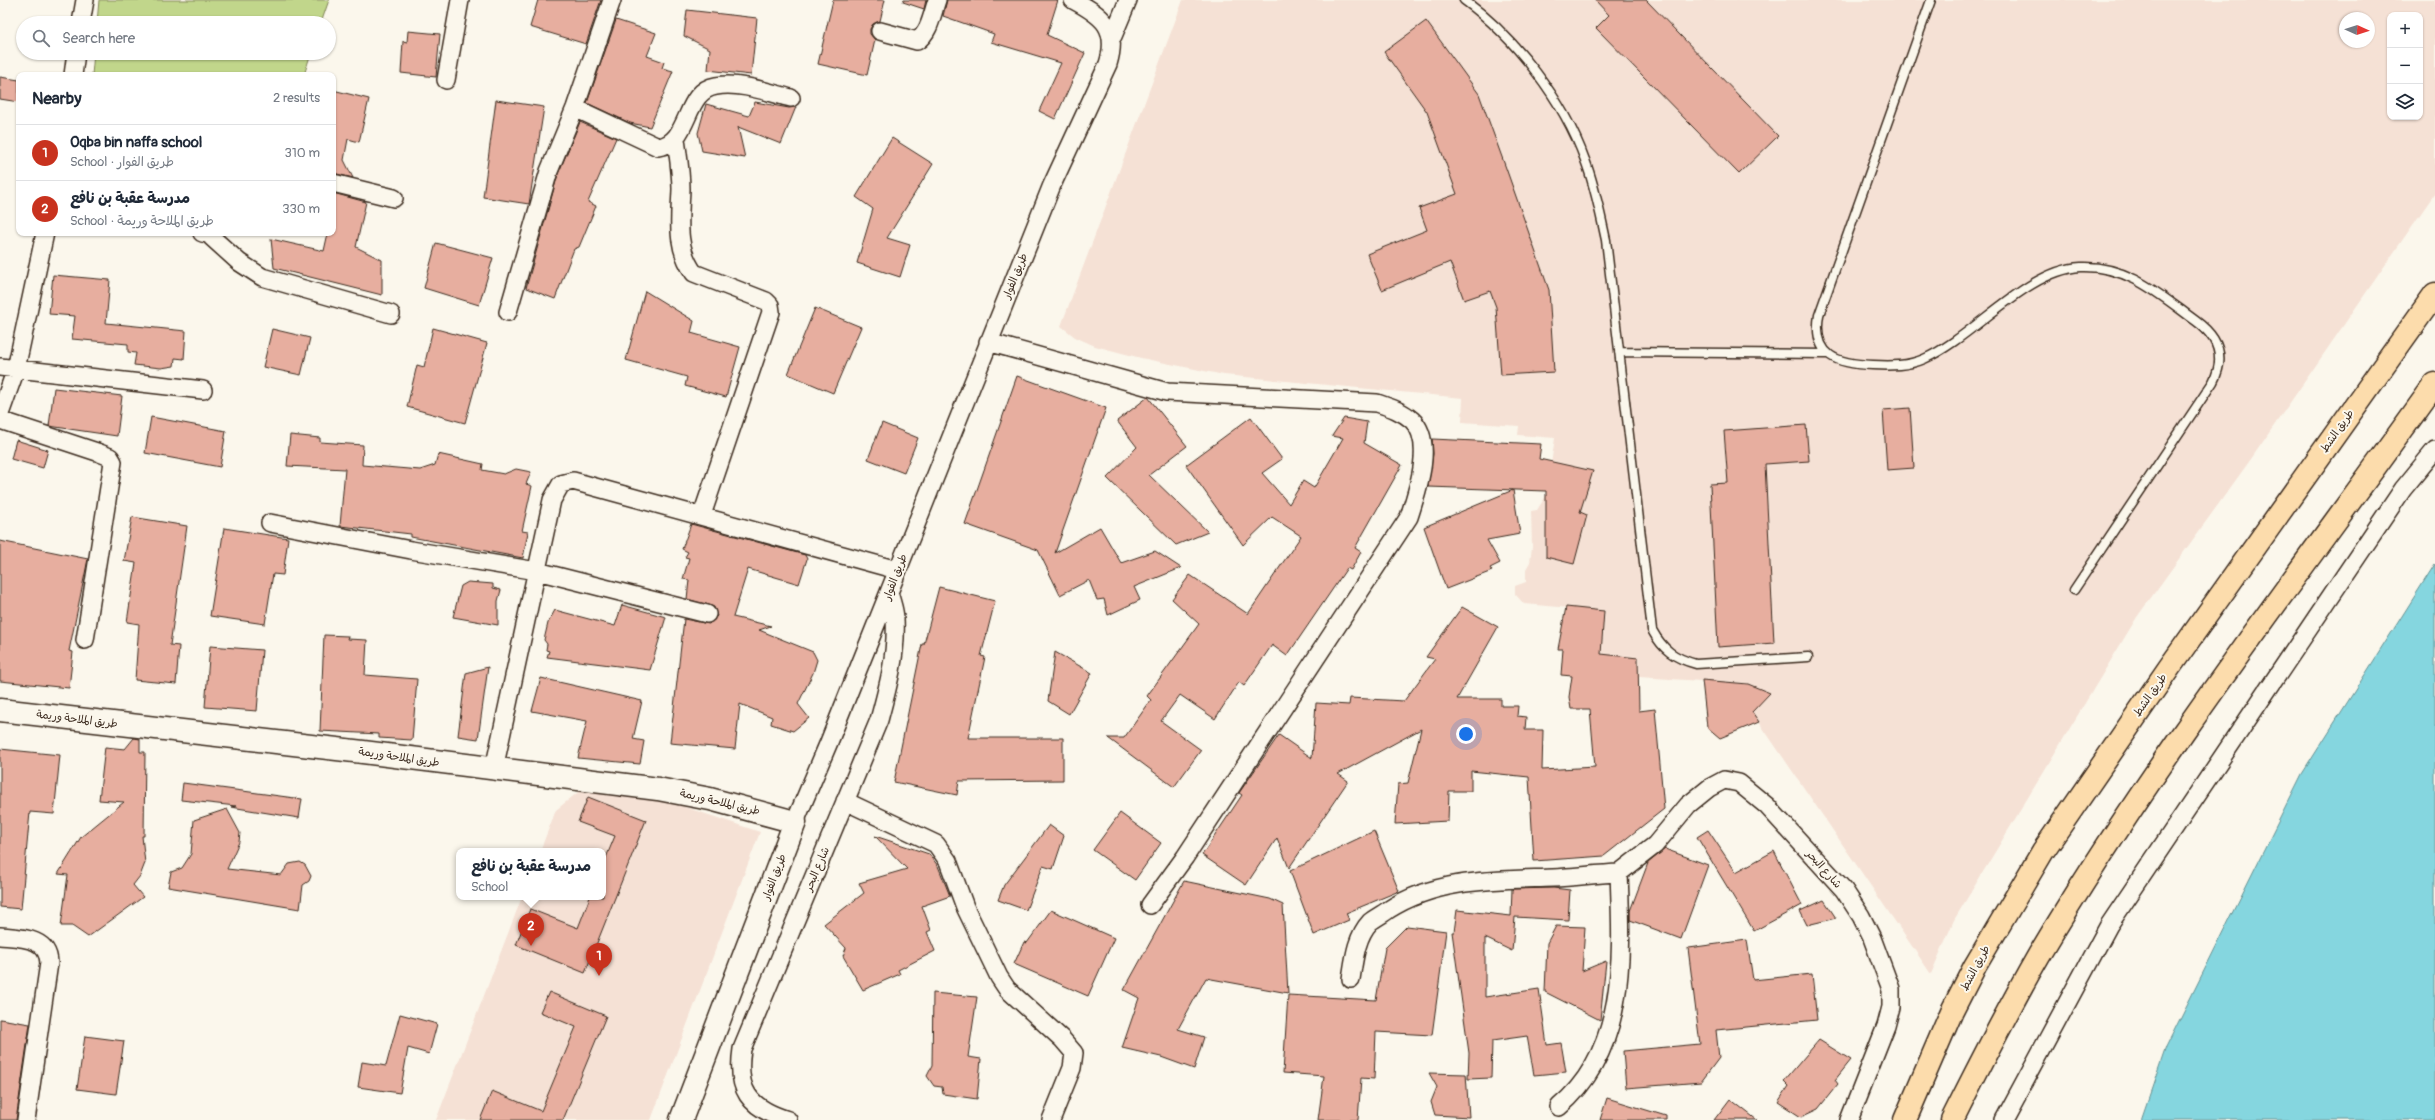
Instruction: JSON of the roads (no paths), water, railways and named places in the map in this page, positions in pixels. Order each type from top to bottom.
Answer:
[{"type":"highway","name":"طريق الشط","points":[[1905,1120],[1952,1011],[1975,966],[2043,851],[2169,668],[2435,294]]},
{"type":"highway","points":[[1952,1120],[1995,1034],[2039,956],[2138,800],[2435,384]]},
{"type":"street","points":[[82,16],[85,0]]},
{"type":"street","points":[[446,80],[460,0]]},
{"type":"street","points":[[508,312],[549,171],[575,108],[612,0]]},
{"type":"street","points":[[880,31],[917,40],[923,36],[928,27],[937,0]]},
{"type":"street","points":[[1073,0],[1090,9],[1100,18],[1113,36]]},
{"type":"street","name":"طريق الفوار","points":[[681,1120],[795,822],[889,592],[988,342],[1052,185],[1108,64],[1113,49],[1113,36],[1128,0]]},
{"type":"street","points":[[73,72],[75,60]]},
{"type":"street","points":[[575,108],[658,147],[668,146],[676,139],[694,104],[705,90],[715,86],[752,88],[791,98]]},
{"type":"street","points":[[676,139],[681,189],[679,230],[687,263],[694,273],[766,301],[770,305],[771,312],[702,515]]},
{"type":"street","points":[[336,184],[394,198]]},
{"type":"street","points":[[0,414],[8,368],[44,236]]},
{"type":"street","points":[[209,236],[239,262],[262,277],[391,314]]},
{"type":"street","points":[[988,342],[1166,392],[1205,396],[1377,403],[1398,410],[1413,421],[1421,436],[1424,458],[1409,517],[1185,857],[1150,905]]},
{"type":"street","points":[[8,368],[203,390]]},
{"type":"street","points":[[0,420],[97,452],[110,457],[113,462],[85,640]]},
{"type":"street","points":[[2004,1120],[2109,925],[2403,489],[2435,450]]},
{"type":"street","points":[[494,769],[552,500],[561,484],[573,481],[702,515],[897,570]]},
{"type":"street","points":[[270,523],[465,560],[537,570],[707,614]]},
{"type":"street","name":"شارع البحر","points":[[788,1120],[768,1114],[752,1102],[743,1087],[739,1068],[742,1048],[879,720],[890,679],[894,650],[896,618],[889,592]]},
{"type":"street","name":"طريق الملاحة وريمة","points":[[0,710],[364,752],[658,789],[710,799],[795,822]]},
{"type":"street","name":"شارع البحر","points":[[1619,873],[1655,845],[1688,804],[1709,788],[1724,780],[1739,783],[1767,806],[1844,890],[1869,933],[1891,988],[1891,1007],[1886,1026],[1849,1120]]},
{"type":"street","points":[[845,801],[936,844],[948,861],[965,908],[999,977],[1007,989],[1062,1039],[1074,1054],[1072,1068],[1051,1120]]},
{"type":"street","points":[[1351,979],[1357,943],[1370,922],[1397,904],[1423,892],[1500,878],[1553,878],[1619,873],[1620,968],[1616,1001],[1610,1027],[1589,1075],[1571,1096],[1559,1107]]},
{"type":"street","points":[[0,936],[29,940],[43,945],[48,952],[48,963],[26,1120]]},
{"type":"lane","points":[[1464,0],[1494,24],[1536,73],[1555,100],[1585,159],[1594,185],[1606,240],[1649,616],[1652,630],[1659,643],[1669,653],[1682,660],[1696,664],[1808,657]]},
{"type":"lane","points":[[1931,0],[1819,315],[1818,335],[1827,354],[1839,362],[1852,364],[1894,366],[1915,363],[1934,354],[2040,280],[2060,271],[2080,267],[2101,267],[2122,272],[2142,281],[2210,332],[2220,352],[2220,362],[2216,378],[2074,590]]},
{"type":"lane","points":[[1619,352],[1827,354]]},
{"type":"water","points":[[2435,564],[2435,1120],[2141,1120],[2166,1047],[2302,774]]},
{"type":"place","name":"مدرسة عقبة بن نافع","points":[[531,946]]},
{"type":"place","name":"Oqba bin naffa school","points":[[599,976]]}]
